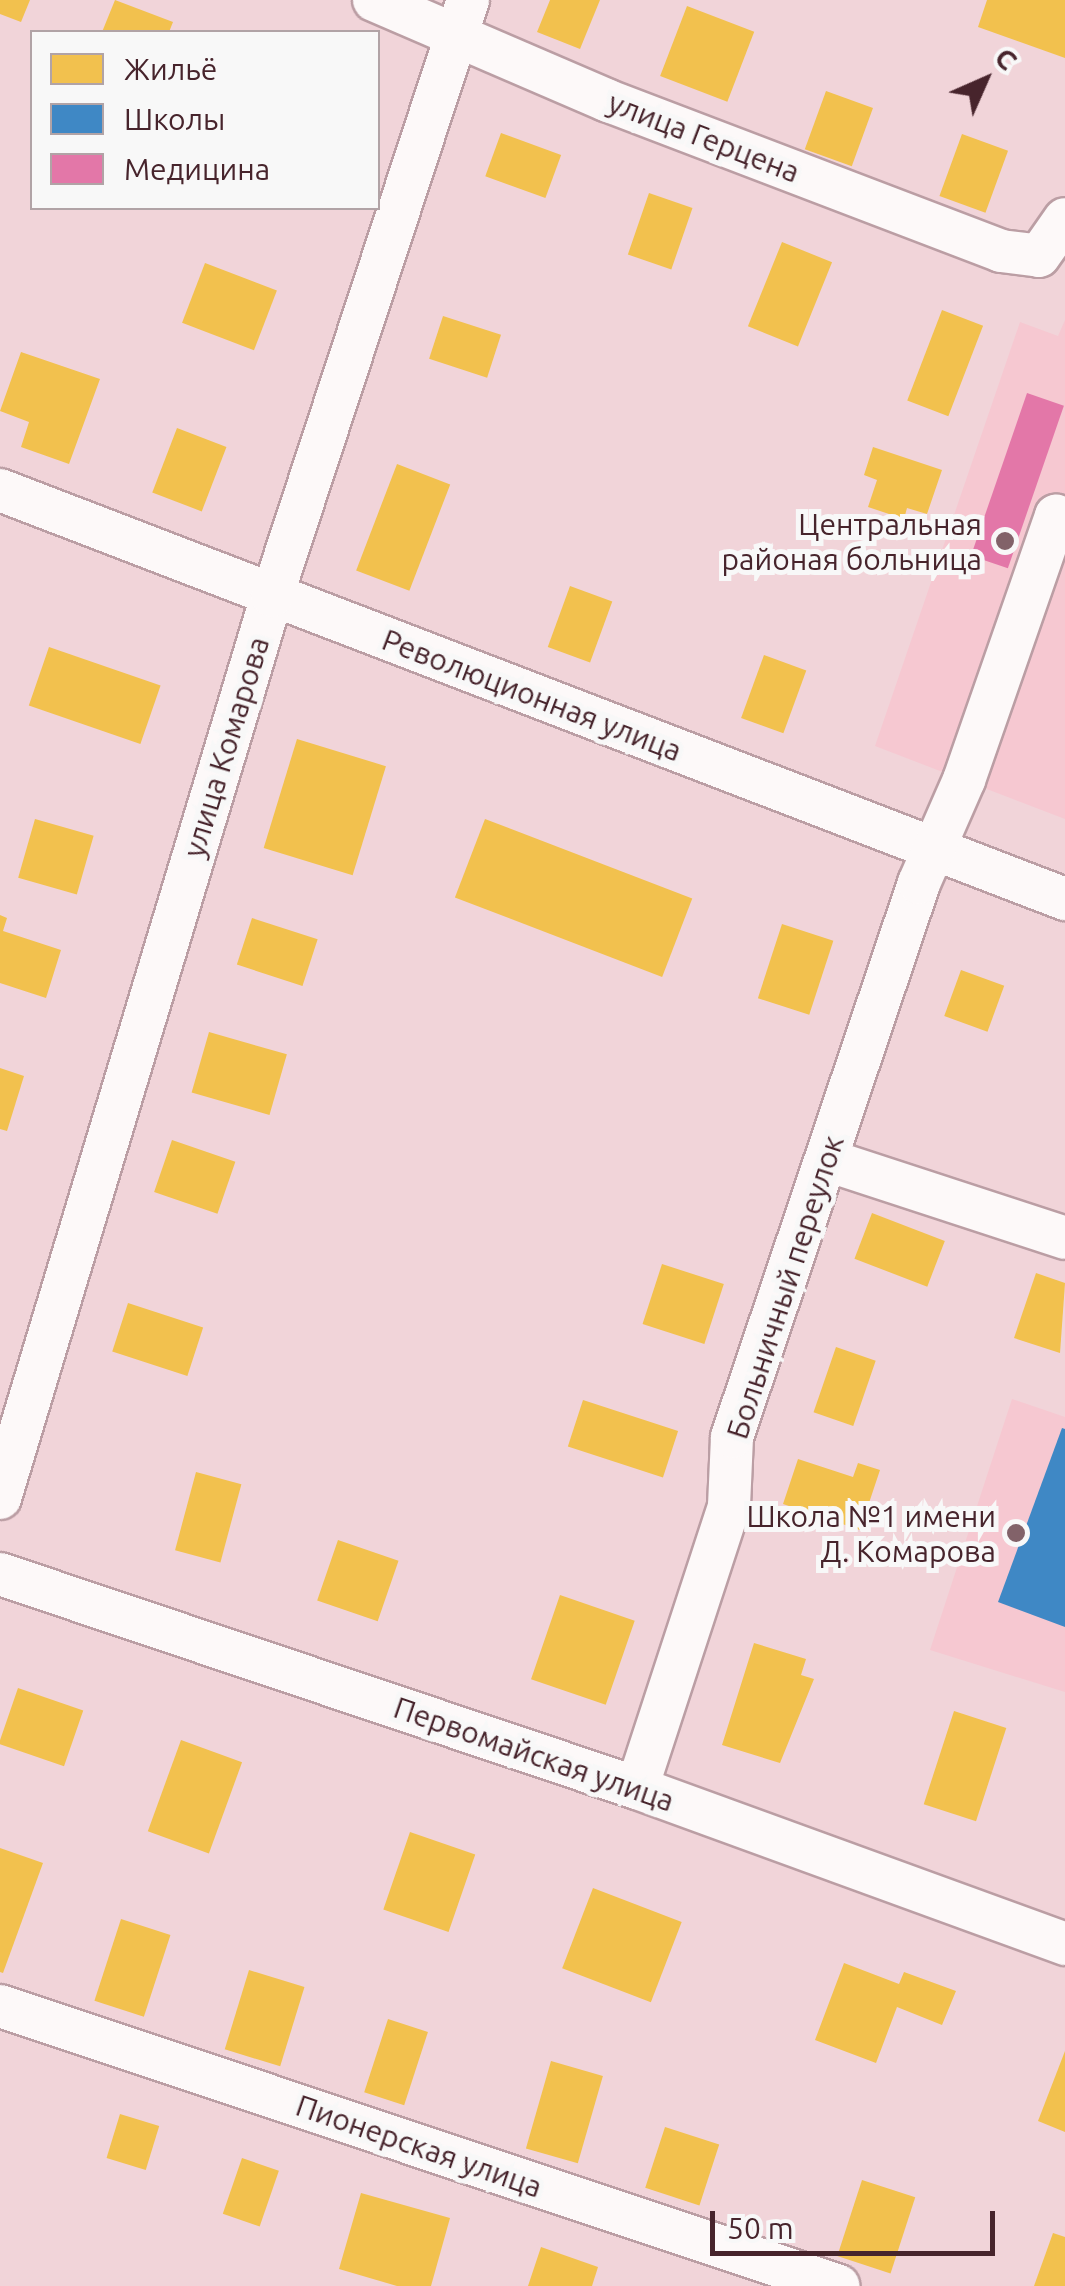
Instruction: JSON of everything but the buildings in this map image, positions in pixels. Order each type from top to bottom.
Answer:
[{"type":"street","name":"улица Герцена","points":[[374,0],[462,17],[606,100],[1001,251],[1040,256],[1065,220]]},
{"type":"street","name":"улица Комарова","points":[[0,1498],[272,596],[462,17]]},
{"type":"street","name":"Революционная улица","points":[[0,490],[1065,899]]},
{"type":"street","name":"Больничный переулок","points":[[637,1788],[729,1506],[732,1437],[932,846],[964,780],[1056,516],[1065,520]]},
{"type":"street","points":[[827,1160],[1065,1238]]},
{"type":"street","name":"Первомайская улица","points":[[0,1574],[637,1788],[1065,1944]]},
{"type":"street","name":"Пионерская улица","points":[[0,2006],[839,2286]]},
{"type":"shaded area","name":"Центральная районая больница","points":[[1065,320],[1065,819],[875,746],[1020,322],[1058,336]]},
{"type":"shaded area","name":"Школа №1 имени Д. Комарова","points":[[1012,1399],[1065,1417],[1065,1692],[930,1650]]},
{"type":"place","name":"Центральная районая больница","points":[[1005,541]]},
{"type":"place","name":"Школа №1 имени Д. Комарова","points":[[1016,1533]]}]
